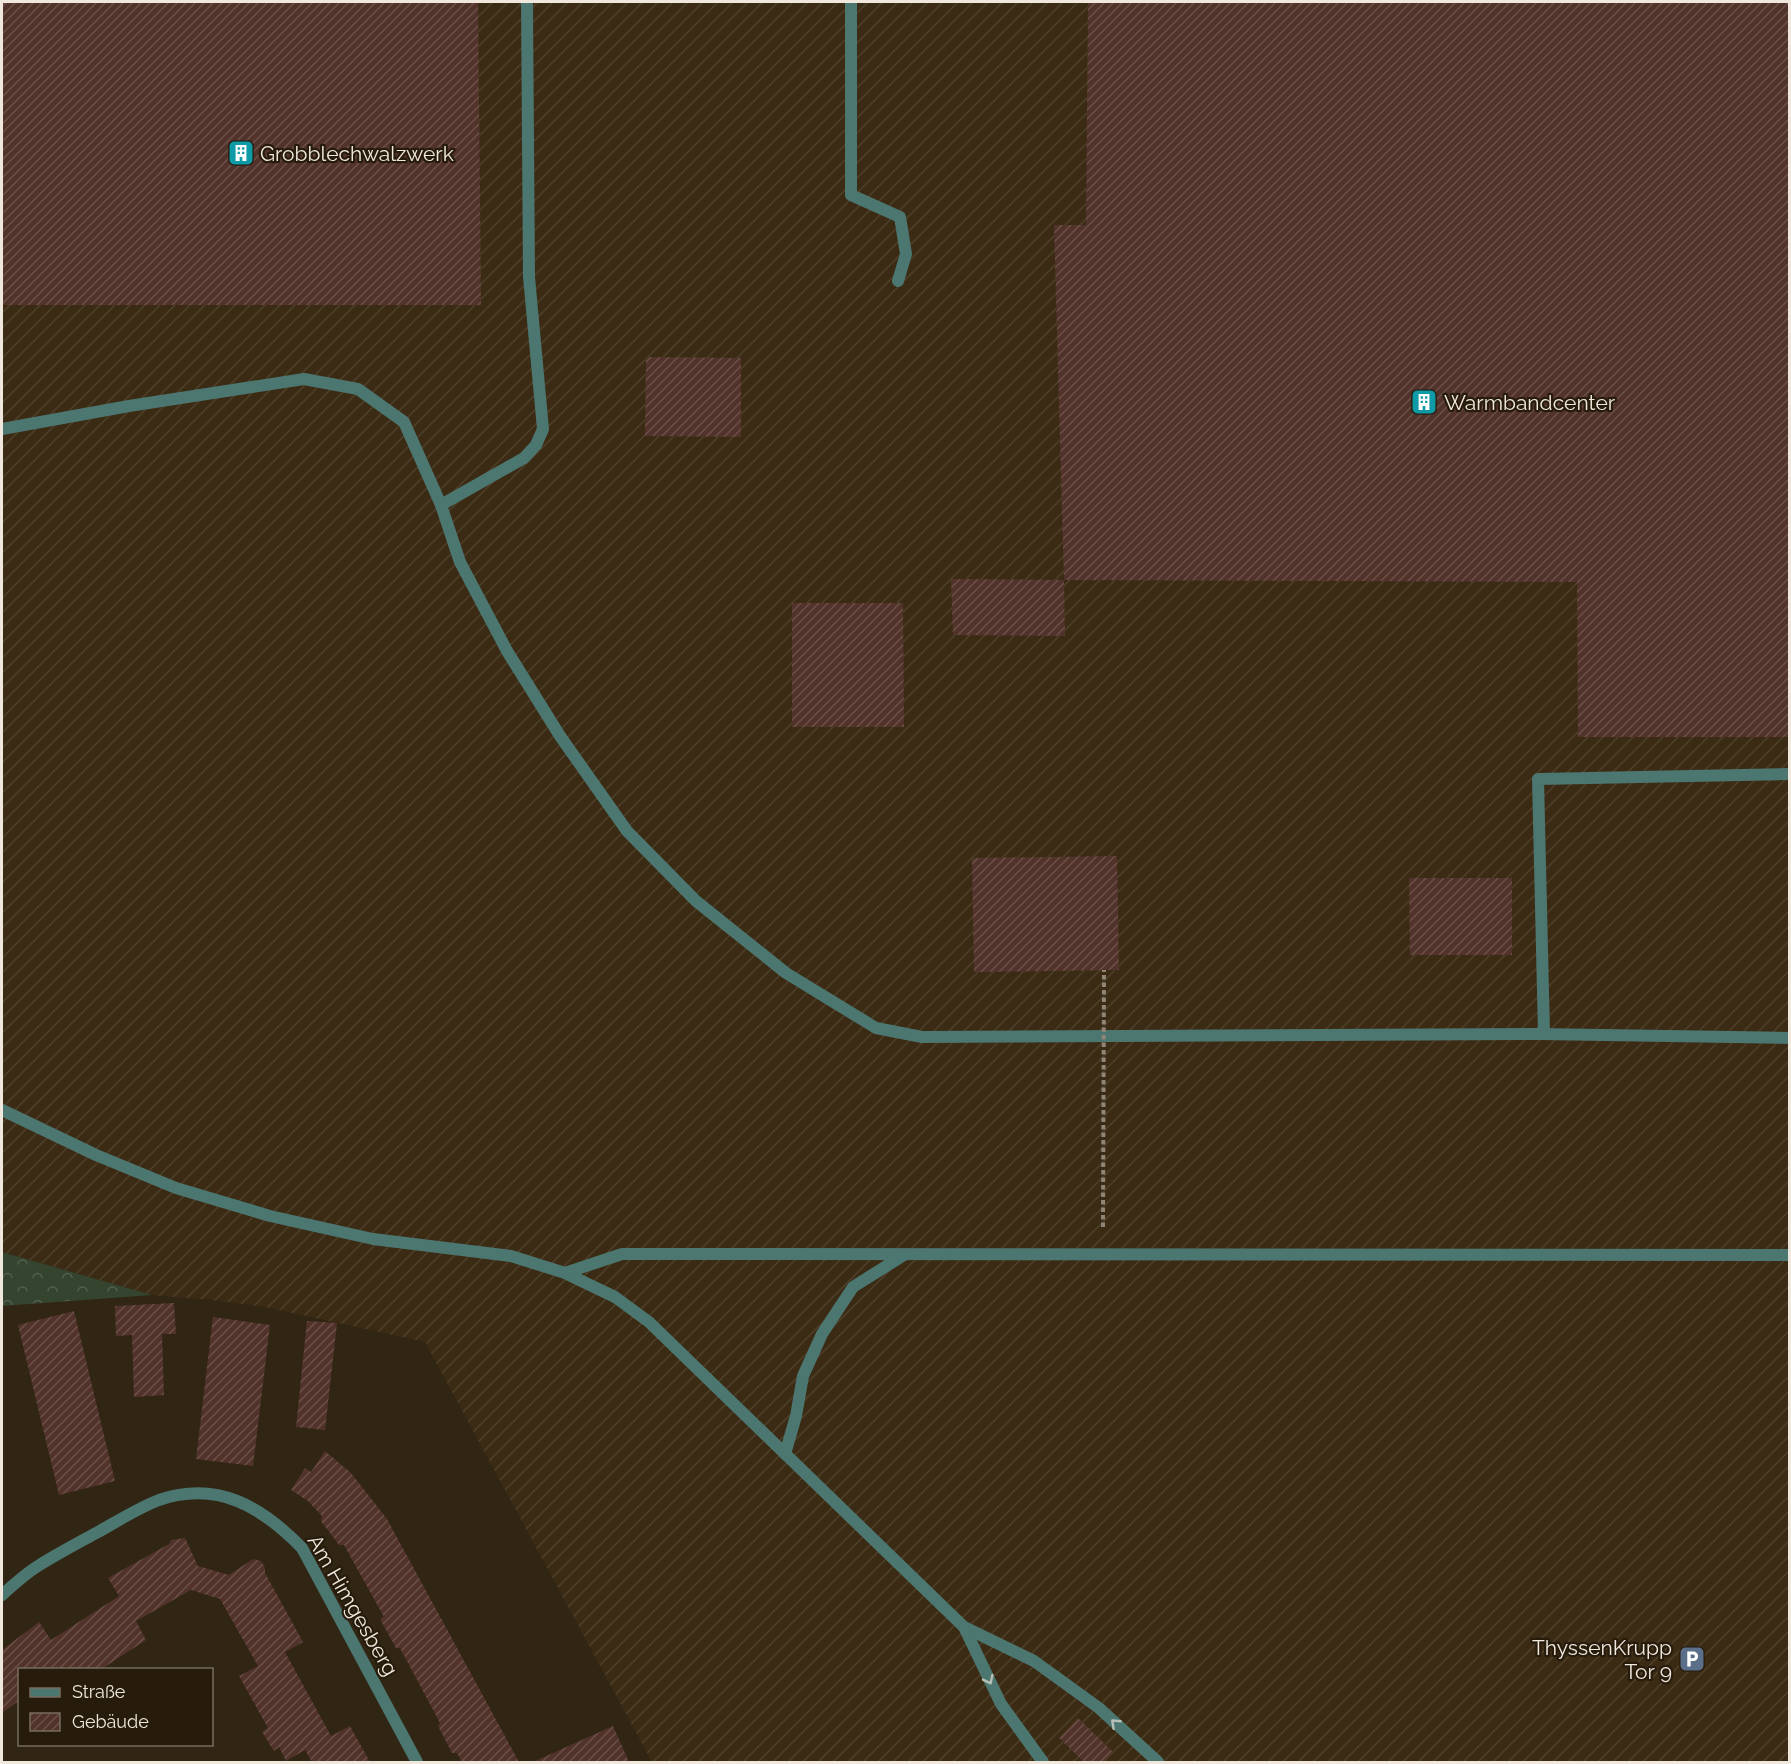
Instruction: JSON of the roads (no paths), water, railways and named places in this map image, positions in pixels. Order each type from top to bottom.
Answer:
[{"type":"street","points":[[441,506],[524,458],[536,445],[543,429],[529,277],[527,2]]},
{"type":"street","points":[[851,2],[851,195],[900,217],[906,254],[898,281]]},
{"type":"street","points":[[2,429],[129,405],[304,379],[358,390],[404,422],[441,506],[460,562],[507,651],[560,736],[627,831],[696,901],[786,973],[876,1028],[922,1036],[1544,1034],[1790,1038]]},
{"type":"street","points":[[1544,1034],[1538,779],[1790,774]]},
{"type":"street","points":[[2,1110],[96,1155],[177,1188],[260,1213],[372,1239],[511,1256],[565,1273],[615,1297],[649,1322],[964,1627],[1034,1661],[1099,1708],[1158,1762]]},
{"type":"street","points":[[565,1273],[622,1254],[1790,1256]]},
{"type":"street","points":[[785,1454],[796,1416],[803,1376],[822,1334],[852,1287],[905,1255]]},
{"type":"street","name":"Am Himgesberg","points":[[2,1595],[36,1567],[160,1500],[185,1494],[205,1493],[226,1496],[254,1509],[281,1526],[302,1548],[417,1762]]},
{"type":"street","points":[[964,1627],[1001,1704],[1043,1762]]},
{"type":"place","name":"Grobblechwalzwerk","points":[[241,153]]},
{"type":"place","name":"Warmbandcenter","points":[[1424,402]]},
{"type":"place","name":"ThyssenKrupp Tor 9","points":[[1692,1659]]}]
